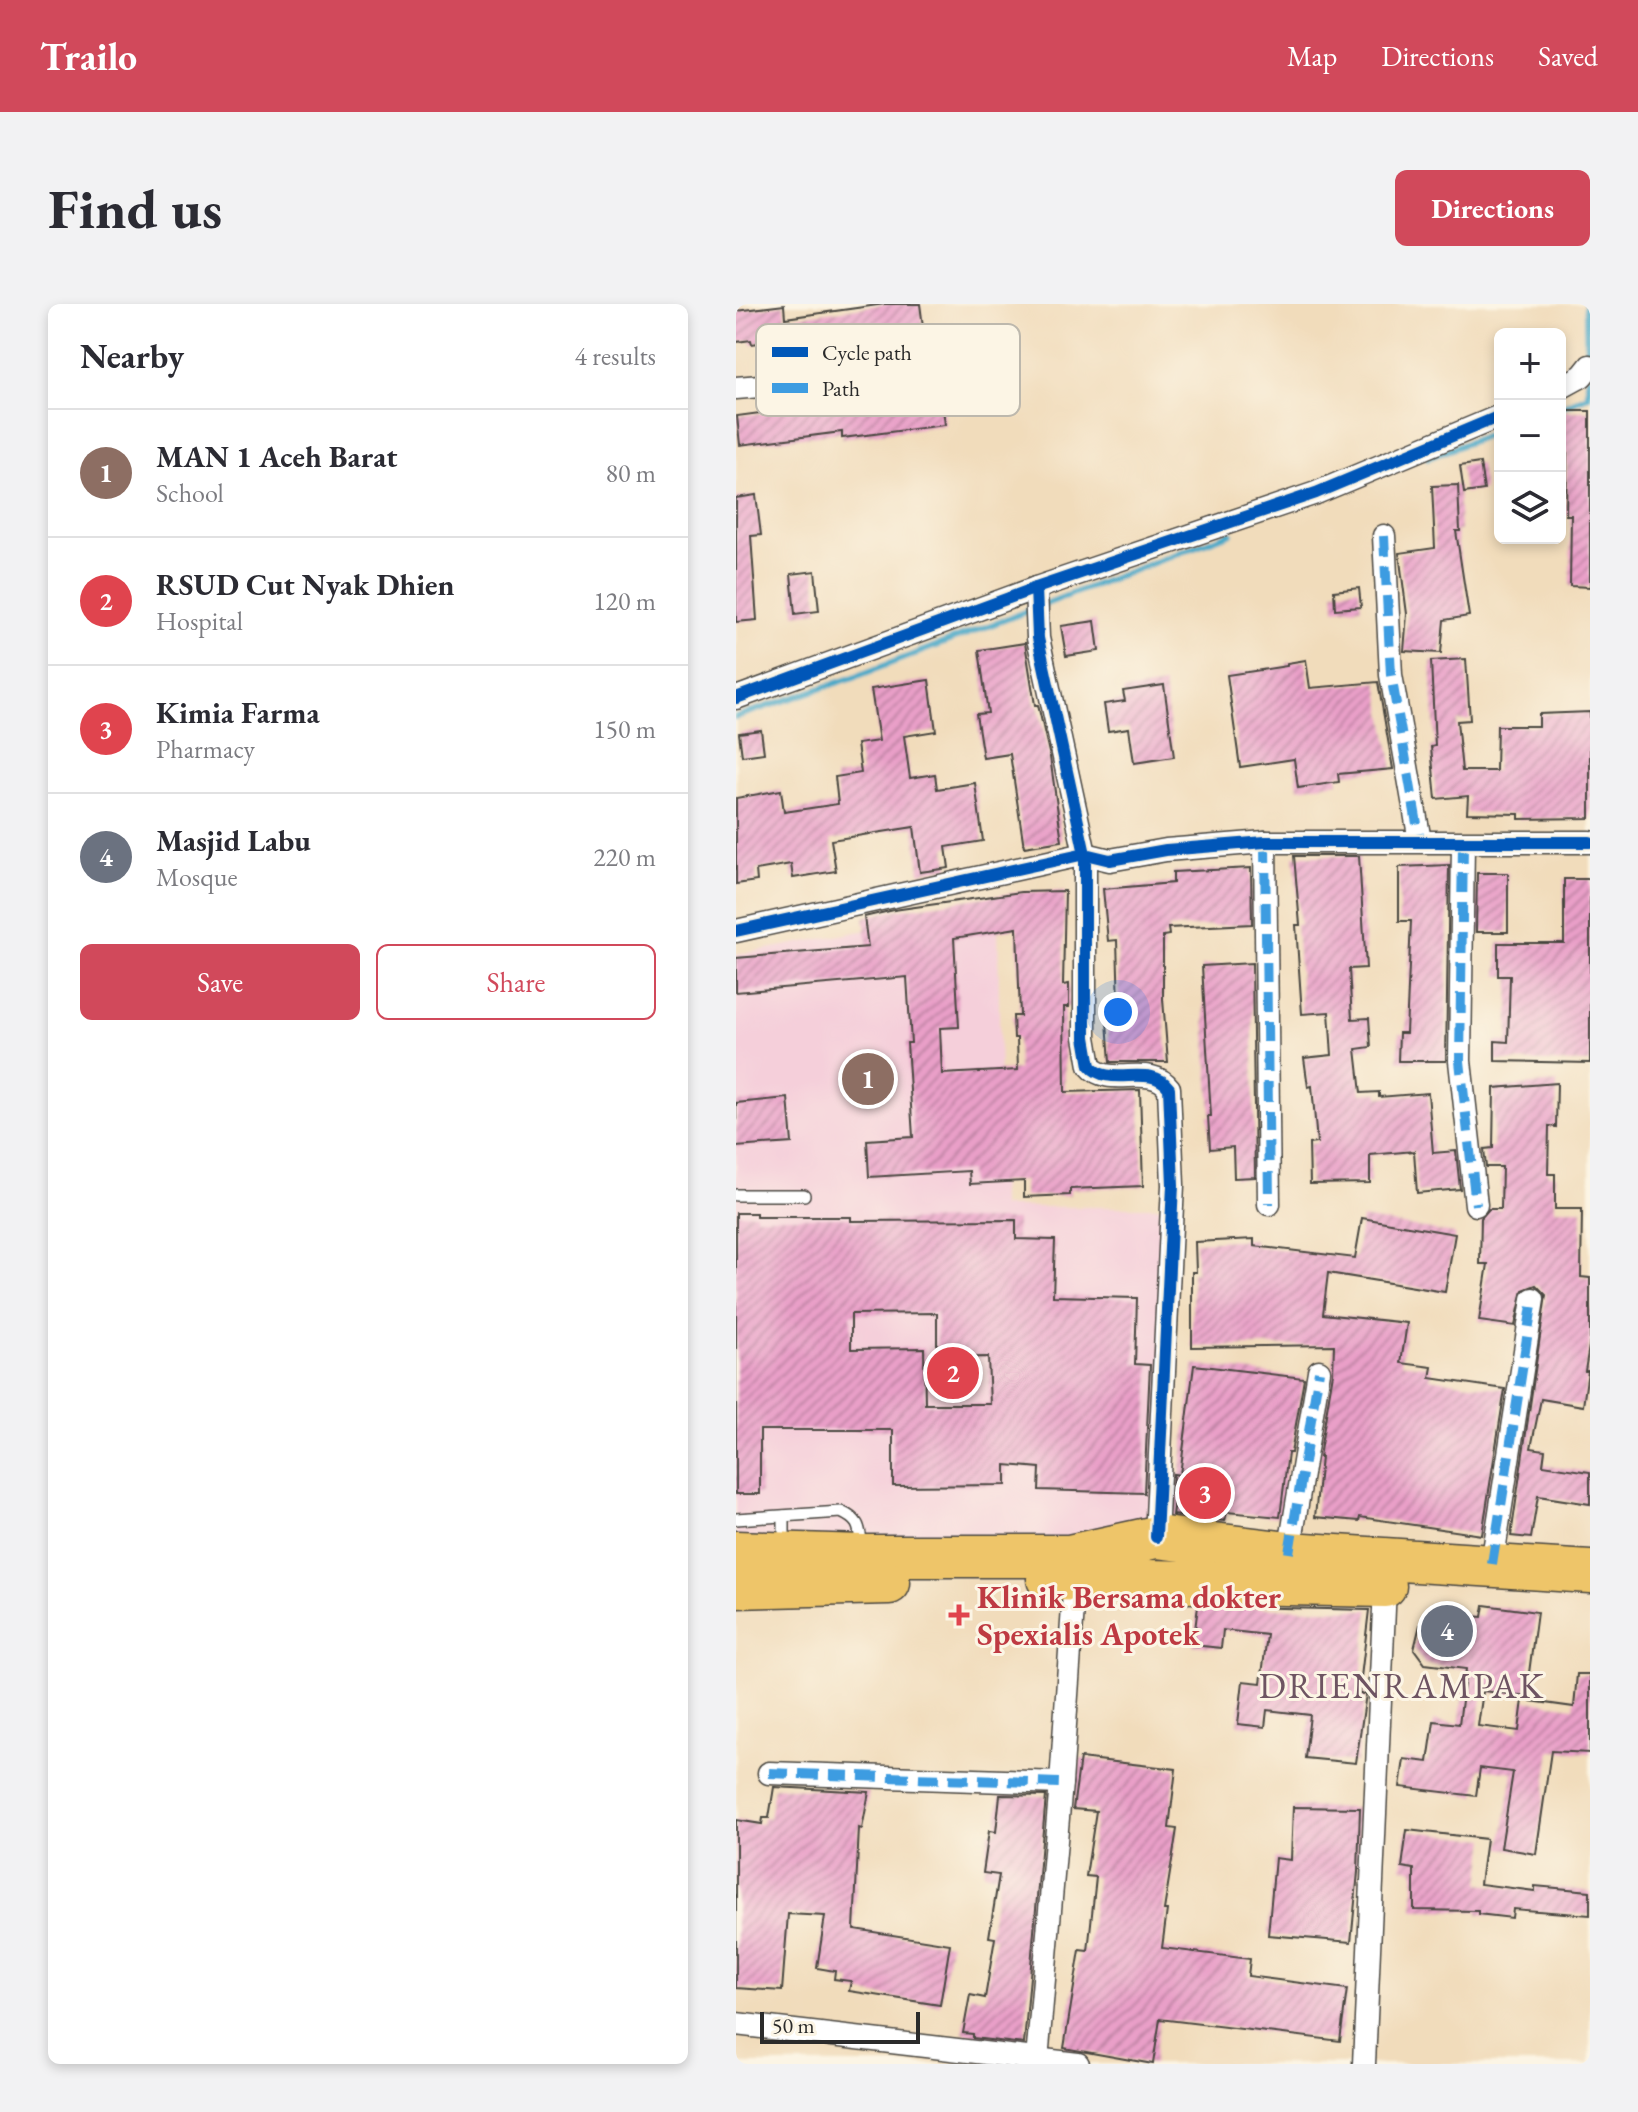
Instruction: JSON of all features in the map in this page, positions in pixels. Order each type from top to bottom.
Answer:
[{"type":"highway","points":[[736,1552],[784,1534],[866,1570],[1385,1586],[1590,1598]]},
{"type":"highway","points":[[736,1587],[866,1570],[1069,1556],[1156,1537],[1289,1553],[1590,1572]]},
{"type":"street","points":[[1566,385],[1582,376],[1590,366]]},
{"type":"street","points":[[736,388],[756,386]]},
{"type":"street","points":[[736,698],[1036,588],[1316,493],[1494,419]]},
{"type":"street","points":[[1384,536],[1391,675],[1420,841]]},
{"type":"street","points":[[1036,588],[1037,627],[1085,854],[1085,1037],[1090,1066],[1098,1073],[1154,1076],[1169,1088],[1173,1185],[1156,1537]]},
{"type":"street","points":[[1265,842],[1269,1204]]},
{"type":"street","points":[[736,931],[1085,854],[1110,860],[1166,850],[1265,842],[1590,842]]},
{"type":"street","points":[[1463,843],[1460,1061],[1476,1205]]},
{"type":"street","points":[[1492,1564],[1533,1299]]},
{"type":"street","points":[[1289,1553],[1319,1371]]},
{"type":"street","points":[[1037,2060],[1075,1578]]},
{"type":"street","points":[[1364,2064],[1385,1586]]},
{"type":"street","points":[[769,1773],[1061,1783]]},
{"type":"street","points":[[736,2024],[1078,2064]]},
{"type":"lane","points":[[736,1195],[804,1195]]},
{"type":"lane","points":[[736,1519],[784,1534]]},
{"type":"shaded area","points":[[998,905],[1001,1207],[1180,1207],[1159,1541],[736,1539],[736,955]]},
{"type":"building","points":[[885,304],[920,304],[923,324],[756,324],[756,343],[752,344],[751,340],[736,342],[736,311],[784,305],[785,318]]},
{"type":"building","points":[[1566,411],[1590,411],[1590,587],[1570,586],[1571,515],[1566,515]]},
{"type":"building","points":[[756,414],[756,416],[944,416],[945,425],[842,438],[842,432],[740,445],[737,416]]},
{"type":"building","points":[[1480,463],[1484,490],[1464,493],[1460,466]]},
{"type":"building","points":[[1458,485],[1460,531],[1456,531],[1469,616],[1444,620],[1441,653],[1404,651],[1407,614],[1399,553],[1435,548],[1432,486]]},
{"type":"building","points":[[756,495],[761,535],[751,536],[757,620],[736,622],[736,498]]},
{"type":"building","points":[[815,571],[819,611],[795,614],[791,574]]},
{"type":"building","points":[[1359,588],[1361,607],[1335,609],[1334,591]]},
{"type":"building","points":[[1095,621],[1099,651],[1066,656],[1061,626]]},
{"type":"building","points":[[1025,643],[1035,705],[1038,705],[1050,757],[1062,841],[1024,847],[1010,754],[983,758],[976,714],[988,713],[979,650]]},
{"type":"building","points":[[1466,659],[1470,720],[1457,721],[1462,771],[1496,771],[1497,726],[1539,726],[1539,714],[1590,712],[1590,818],[1519,819],[1519,814],[1467,813],[1468,796],[1436,799],[1431,747],[1435,746],[1431,661]]},
{"type":"building","points":[[1306,660],[1310,688],[1378,682],[1393,769],[1338,774],[1339,782],[1298,788],[1294,759],[1240,767],[1227,675]]},
{"type":"building","points":[[929,680],[936,731],[904,736],[910,778],[935,774],[937,789],[975,783],[983,841],[946,847],[949,868],[920,872],[914,827],[831,840],[836,871],[793,878],[791,864],[756,870],[757,881],[736,884],[736,798],[781,790],[784,812],[838,804],[835,777],[861,773],[857,744],[879,741],[871,689]]},
{"type":"building","points":[[1164,685],[1174,757],[1134,763],[1129,728],[1108,731],[1104,704],[1125,701],[1123,691]]},
{"type":"building","points":[[761,730],[764,753],[742,756],[739,733]]},
{"type":"building","points":[[1294,856],[1359,856],[1366,968],[1349,969],[1352,1019],[1369,1018],[1371,1047],[1356,1049],[1361,1093],[1379,1092],[1379,1097],[1428,1093],[1433,1153],[1456,1151],[1460,1189],[1417,1193],[1414,1151],[1370,1155],[1370,1183],[1310,1184],[1309,1144],[1317,1143],[1312,1086],[1308,1087],[1304,1058],[1332,1055],[1329,1012],[1302,1014],[1296,925],[1300,925]]},
{"type":"building","points":[[1449,865],[1446,1061],[1398,1061],[1399,1033],[1406,1033],[1411,921],[1399,921],[1399,867]]},
{"type":"building","points":[[1251,868],[1252,924],[1168,928],[1169,935],[1163,936],[1163,999],[1168,1062],[1110,1062],[1106,1008],[1119,1007],[1117,940],[1108,941],[1103,889],[1173,883],[1173,872]]},
{"type":"building","points":[[1477,873],[1508,873],[1508,932],[1476,932]]},
{"type":"building","points":[[1564,879],[1590,879],[1590,1063],[1495,1061],[1495,1041],[1508,1042],[1510,976],[1498,976],[1498,943],[1564,943]]},
{"type":"building","points":[[1065,891],[1063,985],[1069,984],[1069,1007],[1064,1007],[1065,1092],[1140,1090],[1143,1186],[1070,1189],[1070,1195],[1024,1197],[1024,1181],[970,1184],[969,1171],[869,1177],[867,1140],[913,1137],[907,1043],[911,1043],[907,977],[736,992],[736,958],[868,947],[864,917],[1021,892]],"holes":[[[1017,928],[1020,1016],[1013,1016],[1018,1070],[942,1074],[940,1028],[959,1027],[954,938]]]},
{"type":"building","points":[[1252,963],[1255,1177],[1234,1178],[1233,1147],[1210,1149],[1208,1116],[1211,1116],[1202,966]]},
{"type":"building","points":[[1557,1083],[1556,1127],[1549,1126],[1548,1174],[1555,1174],[1555,1209],[1582,1209],[1581,1277],[1590,1278],[1590,1340],[1585,1371],[1588,1371],[1583,1406],[1541,1399],[1531,1448],[1545,1450],[1543,1465],[1590,1472],[1590,1504],[1538,1496],[1531,1538],[1511,1536],[1546,1295],[1536,1285],[1523,1290],[1515,1326],[1479,1321],[1488,1264],[1480,1264],[1481,1218],[1489,1209],[1501,1209],[1502,1167],[1486,1167],[1484,1149],[1493,1148],[1494,1088]]},
{"type":"building","points":[[788,1098],[792,1143],[736,1147],[736,1103]]},
{"type":"building","points":[[736,1213],[756,1213],[756,1217],[851,1217],[851,1221],[1016,1220],[1016,1239],[1055,1240],[1053,1296],[1137,1298],[1135,1364],[1150,1365],[1144,1493],[1039,1490],[1040,1468],[1006,1465],[1006,1485],[893,1486],[893,1430],[760,1430],[760,1494],[736,1494]],"holes":[[[937,1313],[937,1358],[988,1357],[990,1404],[925,1404],[924,1348],[851,1349],[851,1314]]]},
{"type":"building","points":[[1362,1218],[1455,1234],[1445,1292],[1328,1273],[1323,1314],[1407,1323],[1401,1363],[1432,1367],[1430,1378],[1505,1389],[1482,1535],[1360,1517],[1359,1521],[1315,1517],[1319,1457],[1333,1373],[1334,1345],[1192,1347],[1195,1242],[1254,1239],[1254,1246],[1355,1258]]},
{"type":"building","points":[[1194,1365],[1304,1378],[1291,1453],[1288,1453],[1280,1517],[1227,1512],[1225,1521],[1172,1515],[1175,1494],[1172,1494],[1173,1474],[1180,1475]]},
{"type":"building","points":[[1484,1605],[1537,1612],[1526,1696],[1483,1691],[1478,1726],[1519,1731],[1523,1700],[1574,1707],[1577,1674],[1590,1674],[1590,1753],[1551,1751],[1536,1854],[1501,1848],[1513,1772],[1480,1768],[1476,1796],[1400,1787],[1404,1759],[1428,1762],[1434,1721],[1459,1724],[1466,1669],[1425,1664],[1414,1649],[1420,1625],[1434,1613],[1482,1617]]},
{"type":"building","points":[[1198,1606],[1369,1610],[1359,1694],[1366,1694],[1356,1763],[1305,1758],[1310,1715],[1267,1710],[1265,1727],[1238,1724],[1243,1681],[1261,1683],[1267,1635],[1223,1630],[1221,1648],[1193,1645]]},
{"type":"building","points":[[1080,1758],[1176,1769],[1169,1828],[1177,1829],[1164,1910],[1167,1910],[1162,1948],[1250,1959],[1248,1976],[1347,1989],[1340,2041],[1160,2019],[1153,2064],[1064,2048],[1080,1950],[1088,1951],[1096,1877],[1086,1876],[1096,1811],[1073,1809]]},
{"type":"building","points":[[774,1787],[869,1792],[862,1829],[859,1828],[854,1929],[950,1944],[940,2005],[849,1991],[851,1981],[834,1979],[835,1971],[817,1968],[825,1916],[788,1914],[782,1991],[736,1988],[736,1820],[762,1824],[763,1818],[769,1818]]},
{"type":"building","points":[[1000,1795],[1046,1796],[1024,2044],[973,2038],[973,2034],[963,2033],[970,1995],[985,1998],[995,1938],[989,1937],[999,1875],[983,1873],[989,1831],[996,1832]]},
{"type":"building","points":[[1293,1807],[1360,1808],[1351,1942],[1268,1935],[1275,1858],[1291,1860]]},
{"type":"building","points":[[1407,1830],[1486,1839],[1480,1884],[1535,1891],[1535,1886],[1590,1891],[1590,1915],[1513,1909],[1512,1918],[1478,1914],[1478,1911],[1414,1910],[1414,1869],[1402,1867]]},
{"type":"waterway","points":[[1586,304],[1587,363]]},
{"type":"waterway","points":[[1566,405],[1588,396],[1588,378]]},
{"type":"waterway","points":[[1428,458],[1494,432]]},
{"type":"waterway","points":[[736,717],[860,675],[1231,533]]},
{"type":"marked path","points":[[1384,536],[1391,675],[1420,841]]},
{"type":"marked path","points":[[1265,842],[1269,1204]]},
{"type":"marked path","points":[[1463,843],[1460,1061],[1476,1205]]},
{"type":"marked path","points":[[1492,1564],[1533,1299]]},
{"type":"marked path","points":[[1289,1553],[1319,1371]]},
{"type":"marked path","points":[[769,1773],[1061,1783]]},
{"type":"cycle path","points":[[736,698],[1036,588],[1316,493],[1494,419]]},
{"type":"cycle path","points":[[1036,588],[1038,638],[1085,854],[1085,1037],[1090,1066],[1108,1075],[1151,1077],[1169,1088],[1173,1185],[1156,1537]]},
{"type":"cycle path","points":[[736,931],[1085,854],[1110,860],[1166,850],[1265,842],[1590,842]]},
{"type":"place","name":"MAN 1 Aceh Barat","points":[[868,1079]]},
{"type":"place","name":"RSUD Cut Nyak Dhien","points":[[953,1373]]},
{"type":"place","name":"Kimia Farma","points":[[1205,1493]]},
{"type":"place","name":"Klinik Bersama dokter Spexialis Apotek","points":[[959,1615]]},
{"type":"place","name":"Masjid Labu","points":[[1447,1631]]},
{"type":"district","name":"DRIENRAMPAK","points":[[1402,1685]]}]
